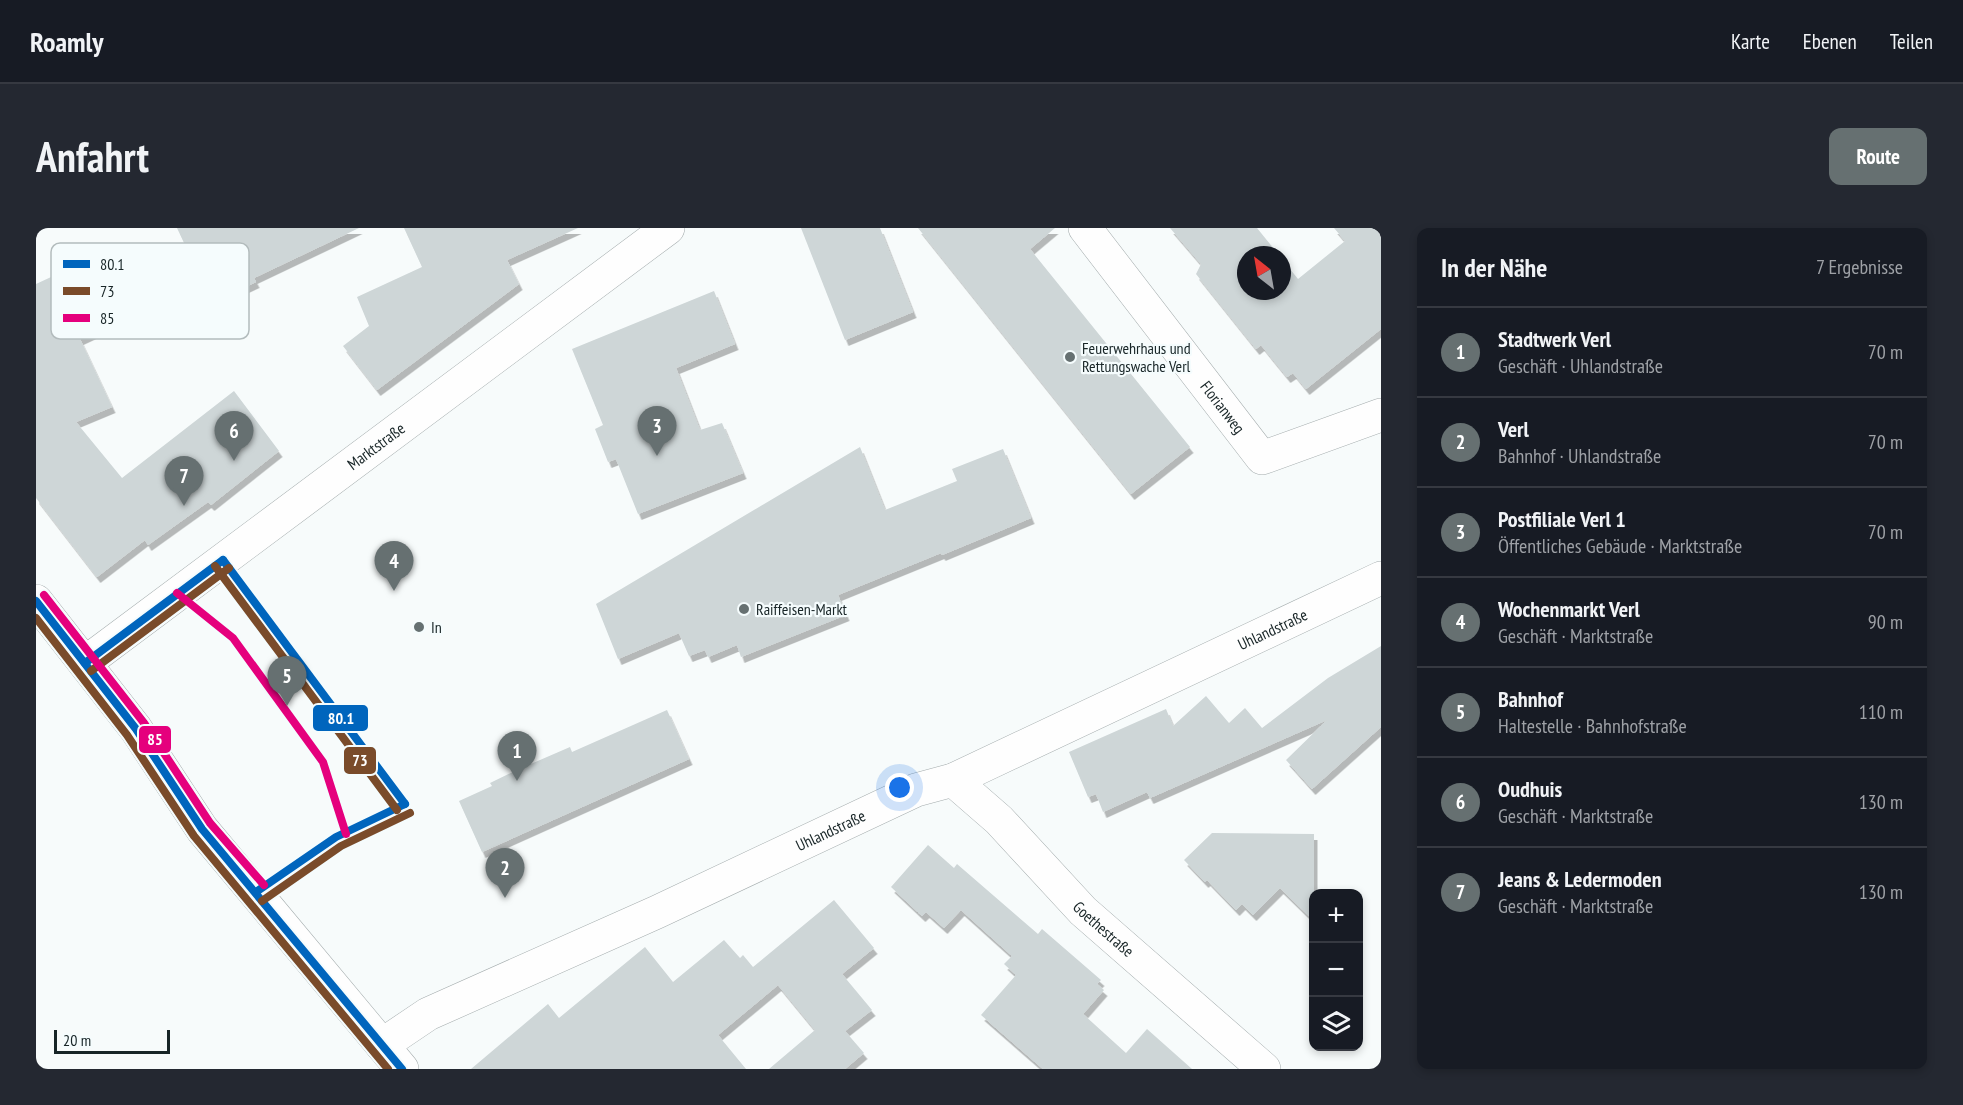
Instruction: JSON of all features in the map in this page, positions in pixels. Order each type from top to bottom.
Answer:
[{"type":"street","name":"Marktstraße","points":[[85,663],[668,228]]},
{"type":"street","name":"Florianweg","points":[[1085,228],[1262,458],[1381,416]]},
{"type":"street","name":"Uhlandstraße","points":[[392,1057],[428,1014],[657,912],[916,790],[952,780],[1381,578]]},
{"type":"street","points":[[36,601],[136,729],[202,829],[392,1057]]},
{"type":"street","name":"Goethestraße","points":[[952,780],[999,820],[1083,911],[1264,1069]]},
{"type":"building","points":[[177,228],[359,228],[254,278],[256,282],[249,285],[249,243],[184,243]]},
{"type":"building","points":[[404,228],[578,228],[507,260],[519,284],[377,390],[343,346],[369,326],[357,297],[422,267]]},
{"type":"building","points":[[801,228],[880,228],[913,312],[845,340]]},
{"type":"building","name":"Feuerwehrhaus und Rettungswache Verl","points":[[918,228],[1055,228],[1030,249],[1190,447],[1131,494]]},
{"type":"building","points":[[1170,228],[1257,228],[1272,246],[1237,246],[1237,300],[1291,300],[1291,270],[1298,279],[1345,241],[1334,228],[1381,228],[1381,329],[1306,389],[1293,373],[1287,377],[1261,345],[1256,349],[1196,274],[1201,264]]},
{"type":"building","points":[[51,277],[51,339],[80,339],[112,407],[76,422],[122,478],[234,391],[279,451],[211,505],[208,502],[148,545],[145,540],[97,577],[36,498],[36,284]]},
{"type":"building","points":[[714,291],[735,344],[676,368],[700,430],[722,423],[743,473],[638,514],[616,459],[608,462],[595,429],[603,425],[572,349]]},
{"type":"building","points":[[860,447],[885,510],[957,481],[952,469],[1003,449],[1031,518],[838,595],[846,615],[741,657],[737,645],[708,657],[705,650],[689,656],[679,633],[618,659],[596,604]]},
{"type":"building","points":[[1381,646],[1381,727],[1312,789],[1286,760],[1327,720],[1150,798],[1147,792],[1103,812],[1096,794],[1088,797],[1069,752],[1166,709],[1173,726],[1206,696],[1229,723],[1245,708],[1262,728],[1328,678]]},
{"type":"building","points":[[667,710],[689,759],[482,852],[459,801],[492,786],[490,783],[517,770],[570,747],[572,752]]},
{"type":"building","points":[[1212,833],[1314,834],[1314,889],[1309,889],[1309,916],[1280,888],[1253,915],[1242,904],[1236,910],[1184,860]]},
{"type":"building","points":[[928,845],[954,868],[957,864],[1038,934],[1042,929],[1101,980],[1097,984],[1104,990],[1083,1014],[1126,1053],[1147,1029],[1192,1069],[1043,1069],[981,1015],[1016,975],[1004,964],[1012,956],[961,910],[944,928],[926,912],[922,916],[891,887]]},
{"type":"building","points":[[834,900],[874,948],[842,974],[872,1010],[845,1031],[864,1053],[845,1069],[769,1069],[815,1030],[778,985],[718,1035],[746,1069],[471,1069],[548,1004],[559,1018],[645,947],[673,982],[724,940],[740,958],[743,955],[753,967]]},
{"type":"transit line","name":"80.1","points":[[223,560],[405,804]]},
{"type":"transit line","name":"80.1","points":[[85,663],[223,560]]},
{"type":"transit line","name":"73","points":[[215,566],[397,810]]},
{"type":"transit line","name":"73","points":[[91,671],[229,568]]},
{"type":"transit line","name":"85","points":[[177,593],[233,638],[323,762],[346,834]]},
{"type":"transit line","name":"85","points":[[44,595],[144,723],[210,823],[264,885]]},
{"type":"transit line","name":"80.1","points":[[36,601],[136,729],[202,829],[402,1069]]},
{"type":"transit line","name":"73","points":[[36,618],[127,735],[194,836],[388,1069]]},
{"type":"transit line","name":"80.1","points":[[256,892],[336,837],[405,804]]},
{"type":"transit line","name":"73","points":[[262,901],[341,846],[410,813]]},
{"type":"place","name":"Feuerwehrhaus und Rettungswache Verl","points":[[1070,357]]},
{"type":"place","name":"Postfiliale Verl 1","points":[[657,456]]},
{"type":"place","name":"Oudhuis","points":[[234,461]]},
{"type":"place","name":"Jeans & Ledermoden","points":[[184,506]]},
{"type":"place","name":"Wochenmarkt Verl","points":[[394,591]]},
{"type":"place","name":"Raiffeisen-Markt","points":[[744,609]]},
{"type":"place","name":"In","points":[[419,627]]},
{"type":"place","name":"Bahnhof","points":[[287,706]]},
{"type":"place","name":"Stadtwerk Verl","points":[[517,781]]},
{"type":"place","name":"Verl","points":[[505,898]]}]
